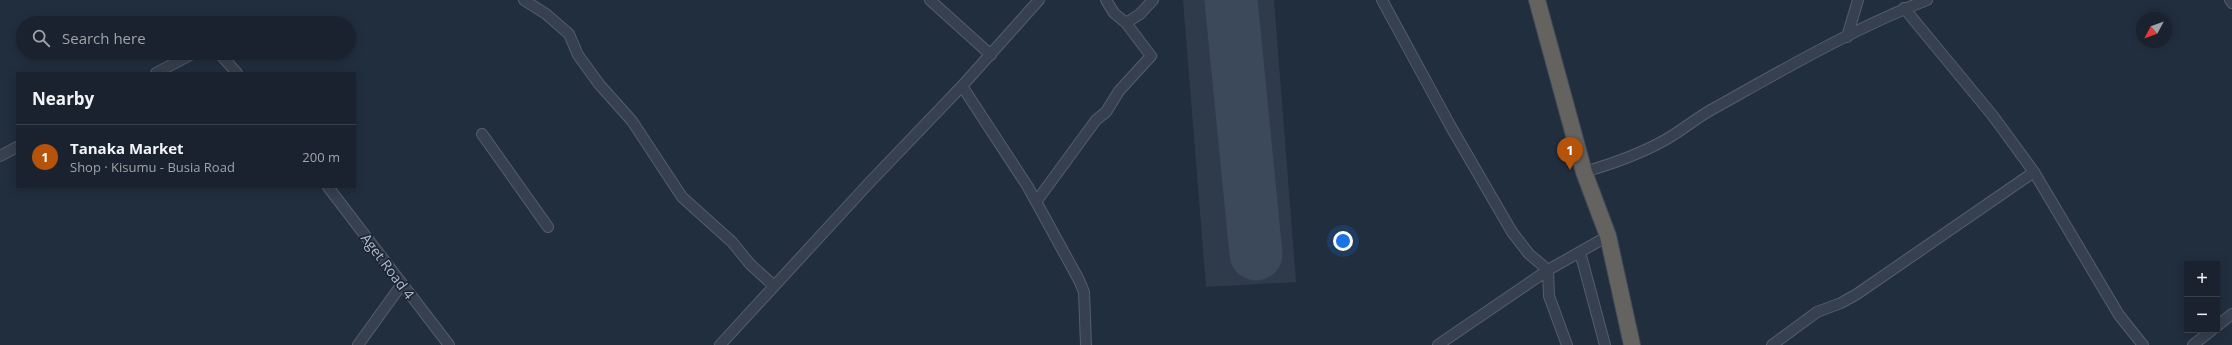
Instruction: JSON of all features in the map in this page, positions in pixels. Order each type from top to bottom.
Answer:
[{"type":"highway","points":[[1537,0],[1584,172],[1608,236],[1632,345]]},
{"type":"street","points":[[524,0],[546,14],[569,34],[578,55],[599,84],[632,121],[682,197],[732,242],[750,264],[773,285]]},
{"type":"street","points":[[930,0],[991,55]]},
{"type":"street","points":[[720,345],[773,285],[991,55],[1039,0]]},
{"type":"street","points":[[1036,202],[1096,120],[1106,112],[1119,91],[1151,56],[1126,24],[1114,12],[1106,0]]},
{"type":"street","points":[[1126,24],[1140,14],[1153,0]]},
{"type":"street","points":[[1382,0],[1451,127],[1512,232],[1529,254],[1548,270],[1549,296],[1567,345]]},
{"type":"street","points":[[1847,37],[1858,0]]},
{"type":"street","points":[[1584,172],[1629,157],[1665,140],[1710,110],[1904,8],[1927,0]]},
{"type":"street","points":[[1904,8],[1993,116],[2034,172],[2119,315],[2143,345]]},
{"type":"street","points":[[158,72],[181,60]]},
{"type":"street","points":[[225,60],[236,72]]},
{"type":"street","points":[[962,86],[1036,202],[1079,280],[1084,292],[1086,345]]},
{"type":"street","points":[[482,134],[548,227]]},
{"type":"street","points":[[0,156],[16,148]]},
{"type":"street","points":[[1772,345],[1817,312],[1841,303],[1857,294],[2034,172]]},
{"type":"street","name":"Aget Road 4","points":[[329,188],[449,345]]},
{"type":"street","points":[[1438,345],[1548,270],[1608,236]]},
{"type":"street","points":[[1580,252],[1605,345]]},
{"type":"street","points":[[358,345],[402,284]]},
{"type":"street","points":[[2220,324],[2232,314]]},
{"type":"street","points":[[2193,345],[2208,333]]},
{"type":"shaded area","points":[[1183,0],[1274,0],[1296,282],[1206,287]]},
{"type":"runway","points":[[1231,0],[1256,254]]},
{"type":"place","name":"Tanaka Market","points":[[1570,170]]}]
